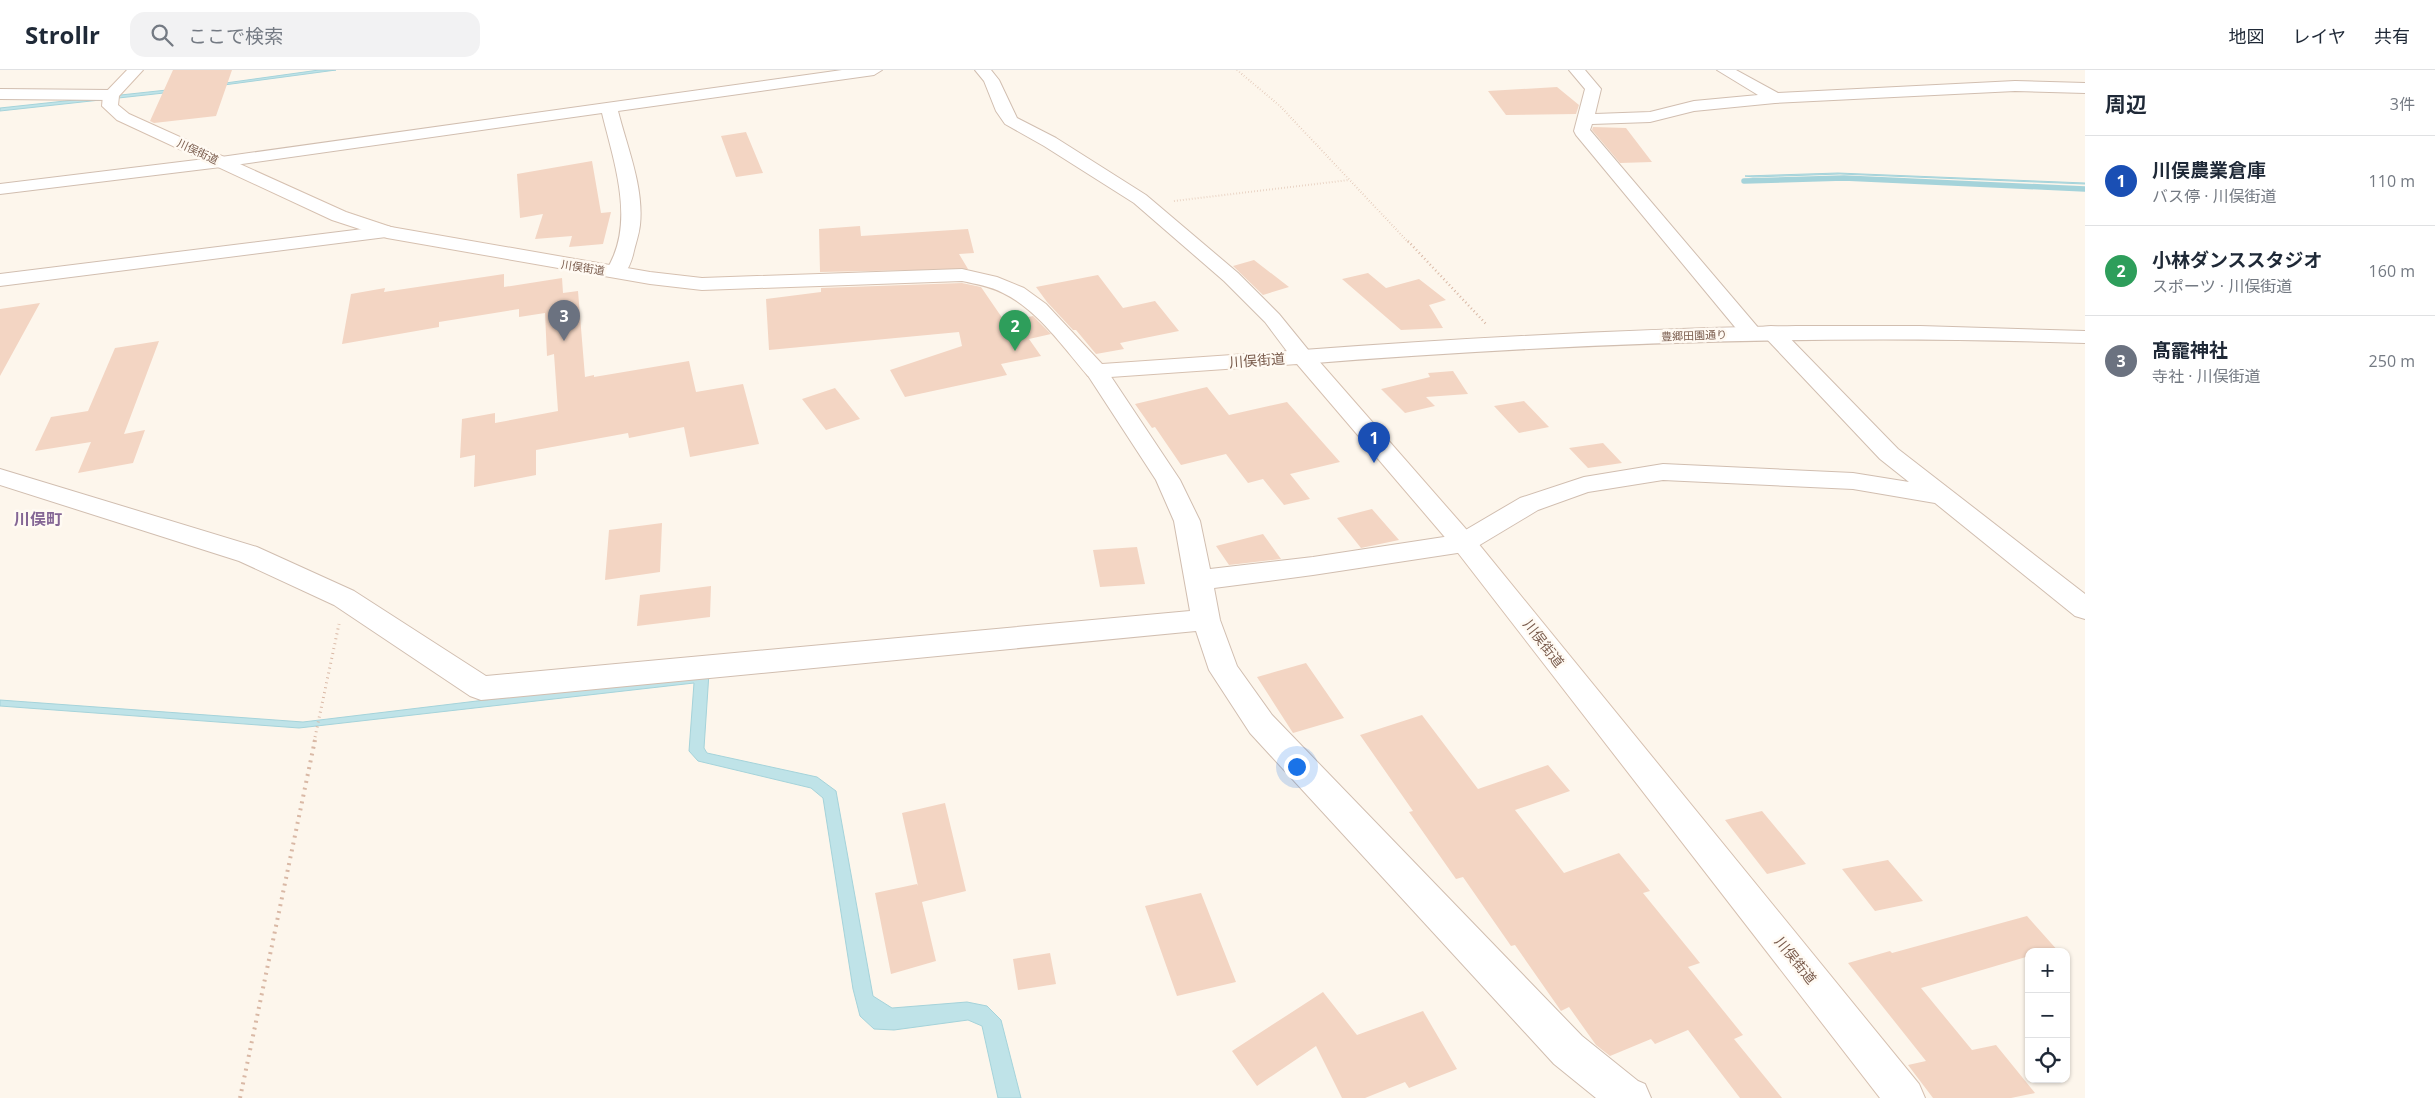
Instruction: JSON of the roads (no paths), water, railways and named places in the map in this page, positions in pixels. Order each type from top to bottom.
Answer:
[{"type":"street","points":[[0,94],[111,95],[135,70]]},
{"type":"street","points":[[0,189],[221,162],[874,70]]},
{"type":"street","points":[[984,70],[991,80],[1004,111],[1011,121],[1050,142],[1146,204],[1231,277],[1272,318],[1303,357]]},
{"type":"street","points":[[1577,70],[1593,89],[1582,131],[1762,332],[1889,454],[2085,608]]},
{"type":"street","points":[[1725,70],[1775,98]]},
{"type":"street","points":[[1584,118],[1650,117],[1694,106],[1775,98],[2015,86],[2085,88]]},
{"type":"street","name":"川俣街道","points":[[111,95],[110,106],[123,117],[339,216],[387,232],[615,272],[702,284],[962,275],[991,281],[1017,291],[1036,307],[1096,371],[1168,480],[1187,521],[1206,620],[1224,670],[1261,724],[1568,1050],[1625,1096],[1631,1098]]},
{"type":"street","points":[[609,107],[630,191],[631,225],[620,268],[615,272]]},
{"type":"street","points":[[0,280],[387,232]]},
{"type":"street","name":"豊郷田園通り","points":[[1303,357],[1503,343],[1762,332],[1943,332],[2085,337]]},
{"type":"street","name":"川俣街道","points":[[1096,371],[1303,357],[1464,543],[1905,1098]]},
{"type":"street","points":[[1199,580],[1313,566],[1464,543],[1529,504],[1584,485],[1663,472],[1853,481],[1942,496]]},
{"type":"street","points":[[0,477],[248,554],[344,598],[481,688],[1206,620]]},
{"type":"water","points":[[319,70],[336,70],[164,93],[0,111],[0,108],[204,86]]},
{"type":"water","points":[[1838,173],[2085,184],[1840,174],[1745,176]]},
{"type":"water","points":[[709,673],[704,748],[707,753],[817,777],[836,791],[873,996],[892,1008],[967,1002],[987,1006],[1001,1020],[1021,1098],[998,1098],[982,1026],[968,1020],[894,1030],[874,1029],[860,1016],[853,989],[823,798],[811,788],[698,761],[689,751],[694,683],[299,728],[0,706],[0,700],[303,722]]},
{"type":"waterway","points":[[1744,181],[1844,178],[2085,189]]},
{"type":"place","name":"髙靇神社","points":[[564,341]]},
{"type":"place","name":"小林ダンススタジオ","points":[[1015,351]]},
{"type":"place","name":"川俣農業倉庫","points":[[1374,463]]},
{"type":"district","name":"川俣町","points":[[38,519]]}]
